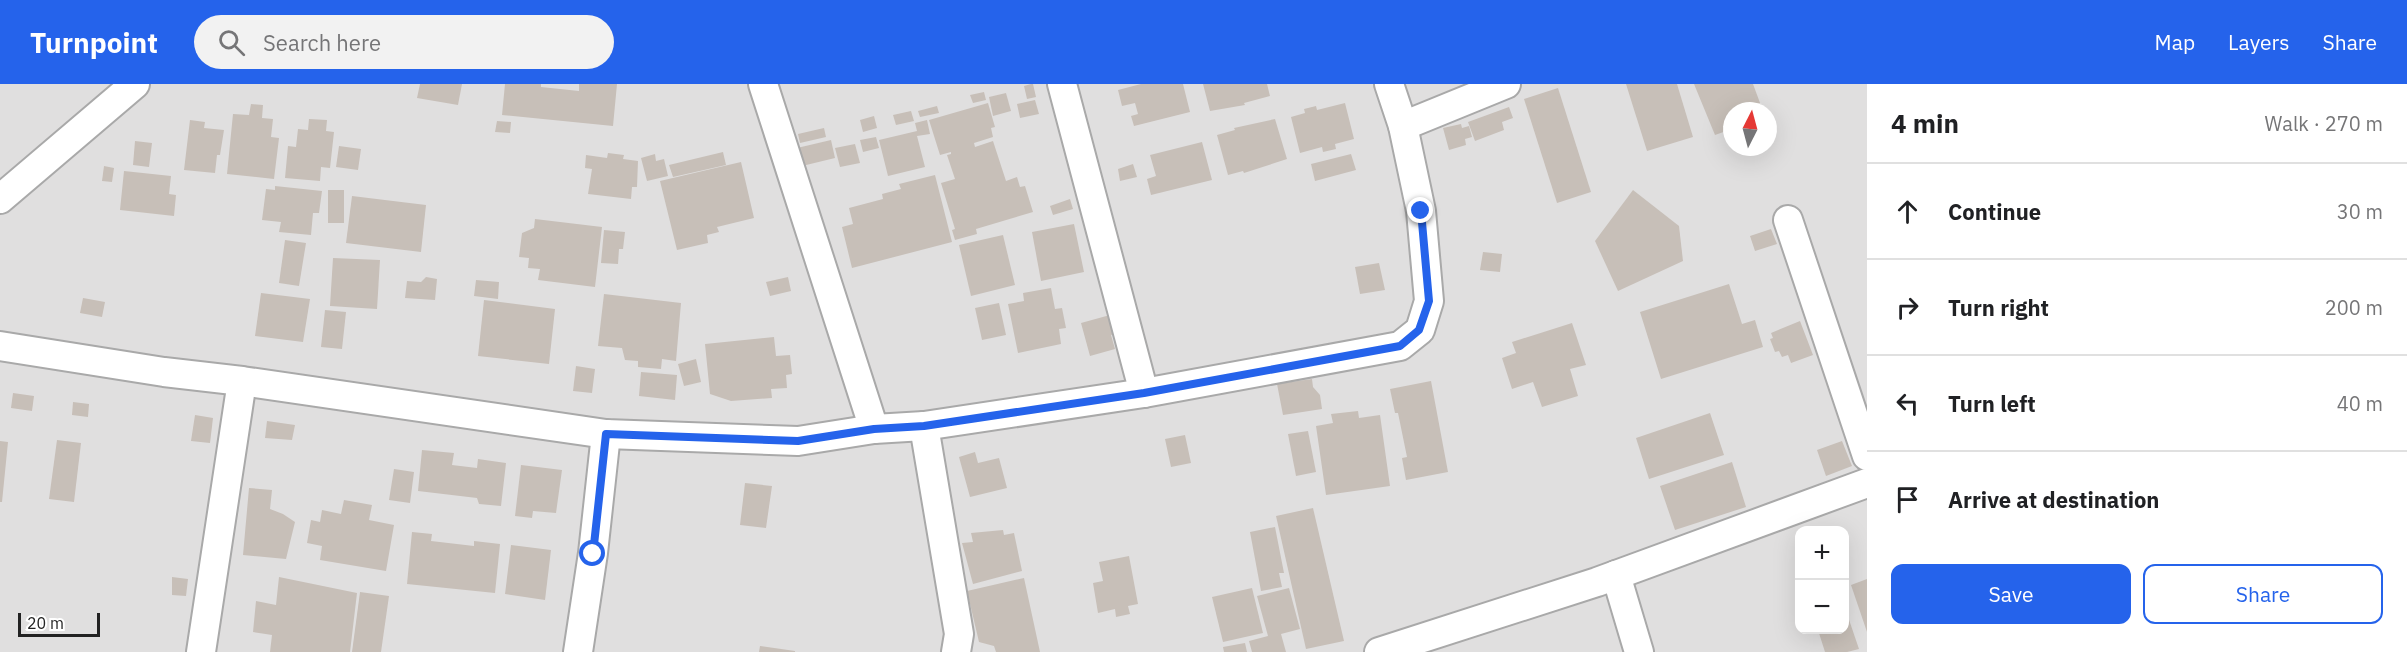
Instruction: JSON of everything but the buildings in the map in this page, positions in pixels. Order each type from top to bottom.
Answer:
[{"type":"street","points":[[0,199],[135,84]]},
{"type":"street","points":[[764,84],[874,429]]},
{"type":"street","points":[[1062,84],[1144,393]]},
{"type":"street","points":[[0,346],[164,372],[242,381],[606,434],[798,441],[874,429],[924,426],[1144,393],[1400,346],[1419,330],[1429,301],[1421,211],[1403,126],[1389,84]]},
{"type":"street","points":[[1403,126],[1506,84]]},
{"type":"street","points":[[1788,220],[1867,456]]},
{"type":"street","points":[[201,652],[242,381]]},
{"type":"street","points":[[924,426],[959,634],[956,652]]},
{"type":"street","points":[[578,652],[593,554],[606,434]]},
{"type":"street","points":[[1379,652],[1616,575],[1867,483]]},
{"type":"street","points":[[1616,575],[1639,652]]},
{"type":"shaded area","points":[[0,84],[1867,84],[1867,652],[0,652]]},
{"type":"route","points":[[593,554],[606,434],[798,441],[874,429],[924,426],[1144,393],[1400,346],[1419,330],[1429,301],[1421,211]]}]
